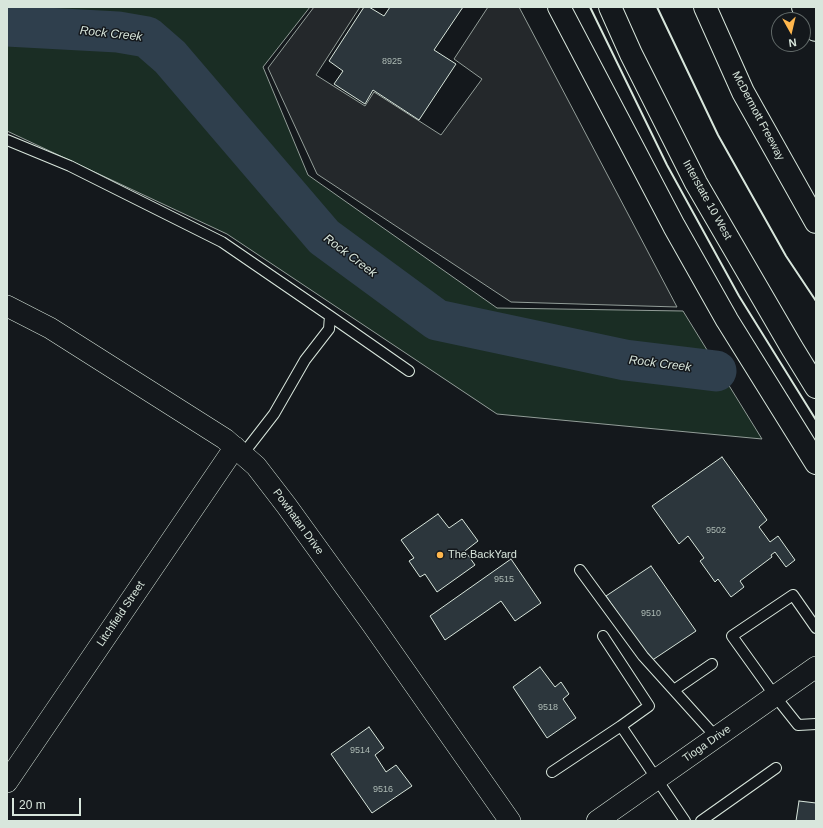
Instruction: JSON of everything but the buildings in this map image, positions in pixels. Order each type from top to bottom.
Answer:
[{"type":"main road","points":[[559,7],[671,219],[727,320],[816,463]]},
{"type":"main road","name":"Interstate 10 West","points":[[610,7],[631,54],[696,183],[816,387]]},
{"type":"main road","name":"McDermott Freeway","points":[[705,7],[743,92],[816,222]]},
{"type":"main road","points":[[803,7],[816,30]]},
{"type":"street","name":"Powhatan Drive","points":[[7,306],[50,328],[225,439],[260,470],[372,624],[510,821]]},
{"type":"street","name":"Litchfield Street","points":[[7,782],[239,450]]},
{"type":"street","name":"Tioga Drive","points":[[597,821],[816,667]]},
{"type":"lane","points":[[7,140],[70,166],[222,242],[409,371]]},
{"type":"lane","points":[[239,450],[274,414],[305,360],[329,330],[330,316]]},
{"type":"lane","points":[[580,570],[643,656],[716,737]]},
{"type":"lane","points":[[816,628],[792,595],[732,636],[775,696],[798,725],[816,724]]},
{"type":"lane","points":[[552,772],[649,706],[603,636]]},
{"type":"lane","points":[[674,690],[712,664]]},
{"type":"lane","points":[[621,726],[685,821]]},
{"type":"lane","points":[[701,821],[776,768]]},
{"type":"green space","points":[[7,7],[310,7],[263,67],[308,175],[497,308],[683,311],[762,439],[497,414],[227,234],[7,131]]},
{"type":"shaded area","points":[[314,7],[360,7],[316,75],[365,106],[374,92],[441,135],[482,79],[454,59],[488,7],[519,7],[677,307],[511,302],[317,174],[268,68]]},
{"type":"waterway","name":"Rock Creek","points":[[7,26],[118,32],[147,37],[170,57],[324,237],[437,320],[625,360],[716,371]]},
{"type":"wall","points":[[590,7],[667,165],[739,296],[816,420]]},
{"type":"wall","points":[[657,7],[718,135],[786,256],[816,301]]},
{"type":"place","name":"The BackYard","points":[[440,555]]}]
